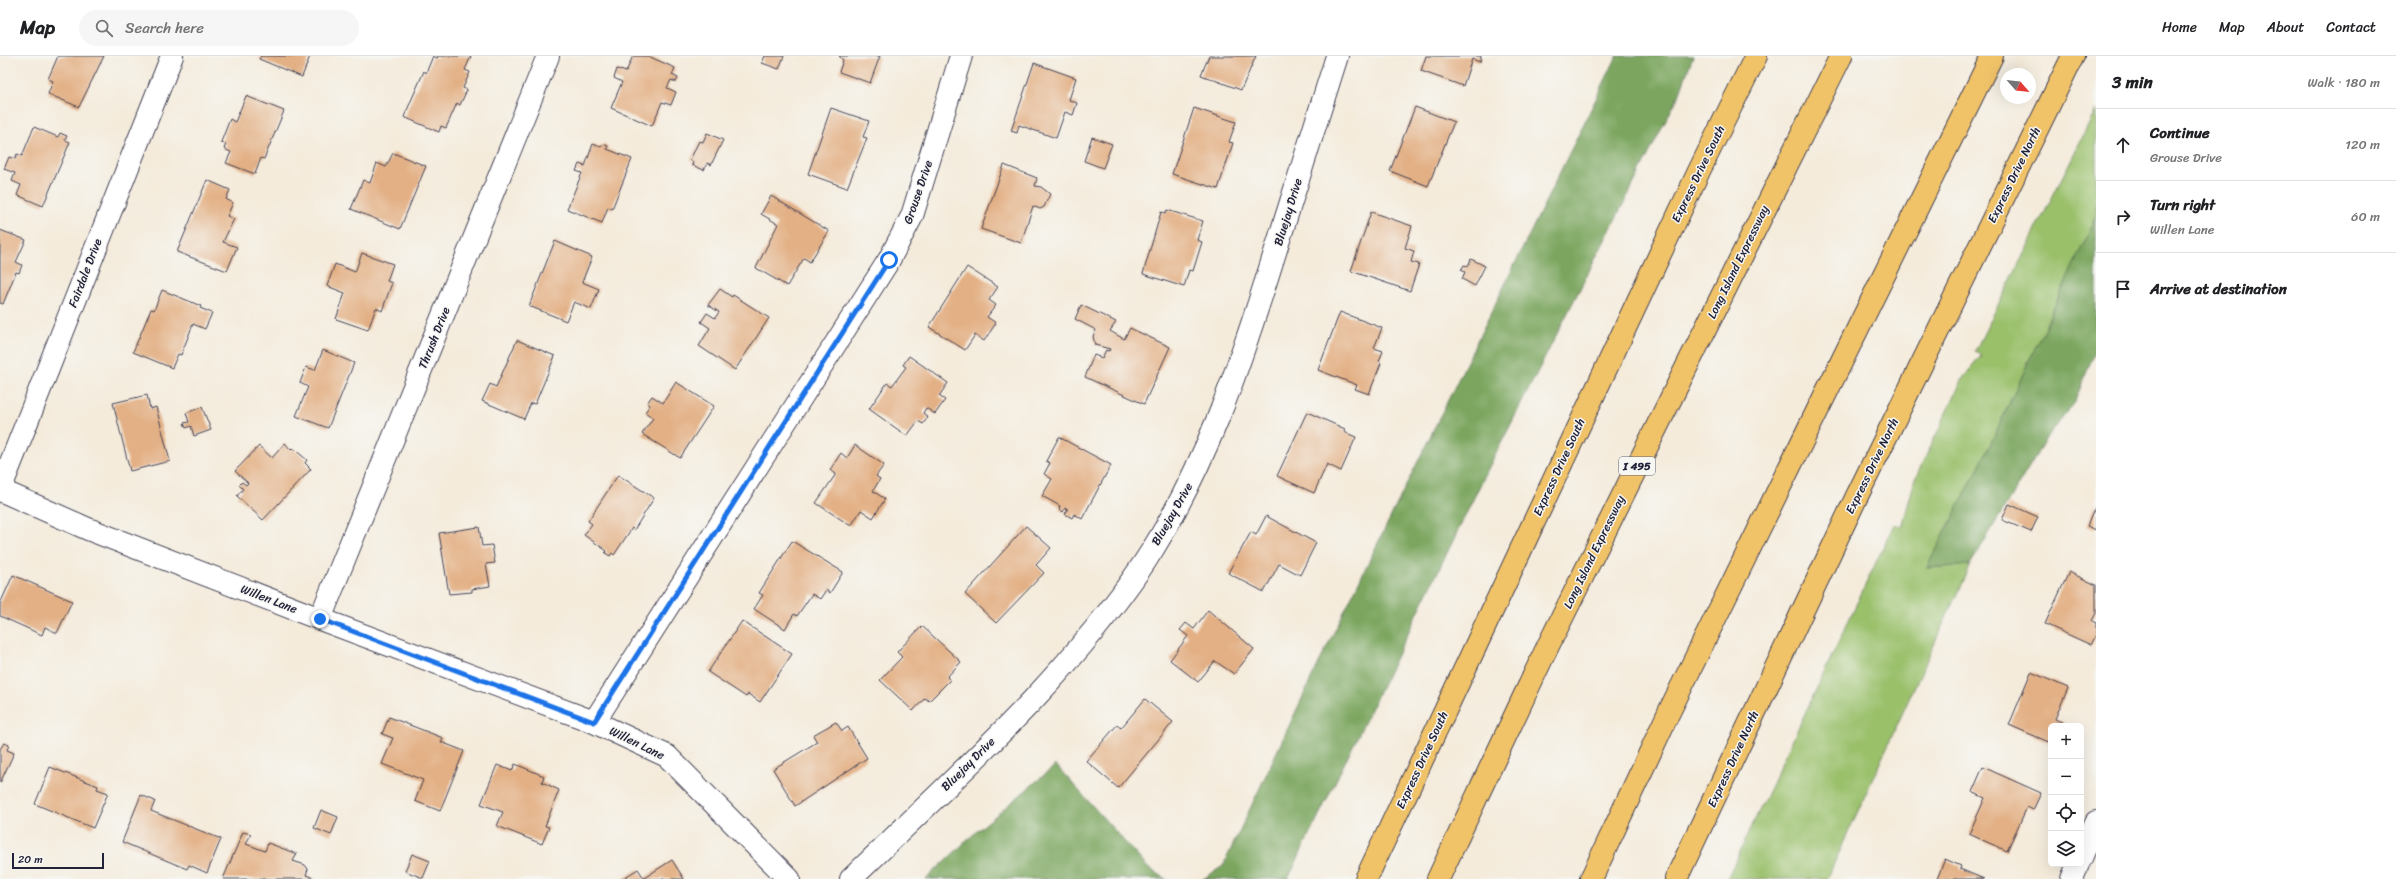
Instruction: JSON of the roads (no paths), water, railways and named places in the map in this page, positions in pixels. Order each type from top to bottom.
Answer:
[{"type":"highway","points":[[1699,171],[1741,56]]},
{"type":"highway","name":"Express Drive South","points":[[1366,879],[1699,171],[1756,56]]},
{"type":"highway","name":"Long Island Expressway","points":[[1438,879],[1545,652],[1841,56]]},
{"type":"highway","points":[[1591,879],[1672,705],[1992,56]]},
{"type":"highway","name":"Express Drive North","points":[[1676,879],[1856,498],[2073,56]]},
{"type":"street","name":"Fairdale Drive","points":[[0,490],[172,56]]},
{"type":"street","name":"Thrush Drive","points":[[320,619],[548,56]]},
{"type":"street","name":"Grouse Drive","points":[[594,722],[889,260],[912,216],[961,56]]},
{"type":"street","name":"Bluejay Drive","points":[[851,879],[1019,713],[1086,640],[1144,563],[1191,482],[1223,411],[1247,344],[1337,56]]},
{"type":"street","name":"Willen Lane","points":[[0,490],[88,529],[320,619],[594,722],[667,756],[789,879]]},
{"type":"street","points":[[2084,851],[2096,822]]},
{"type":"street","points":[[2072,879],[2077,867]]}]
